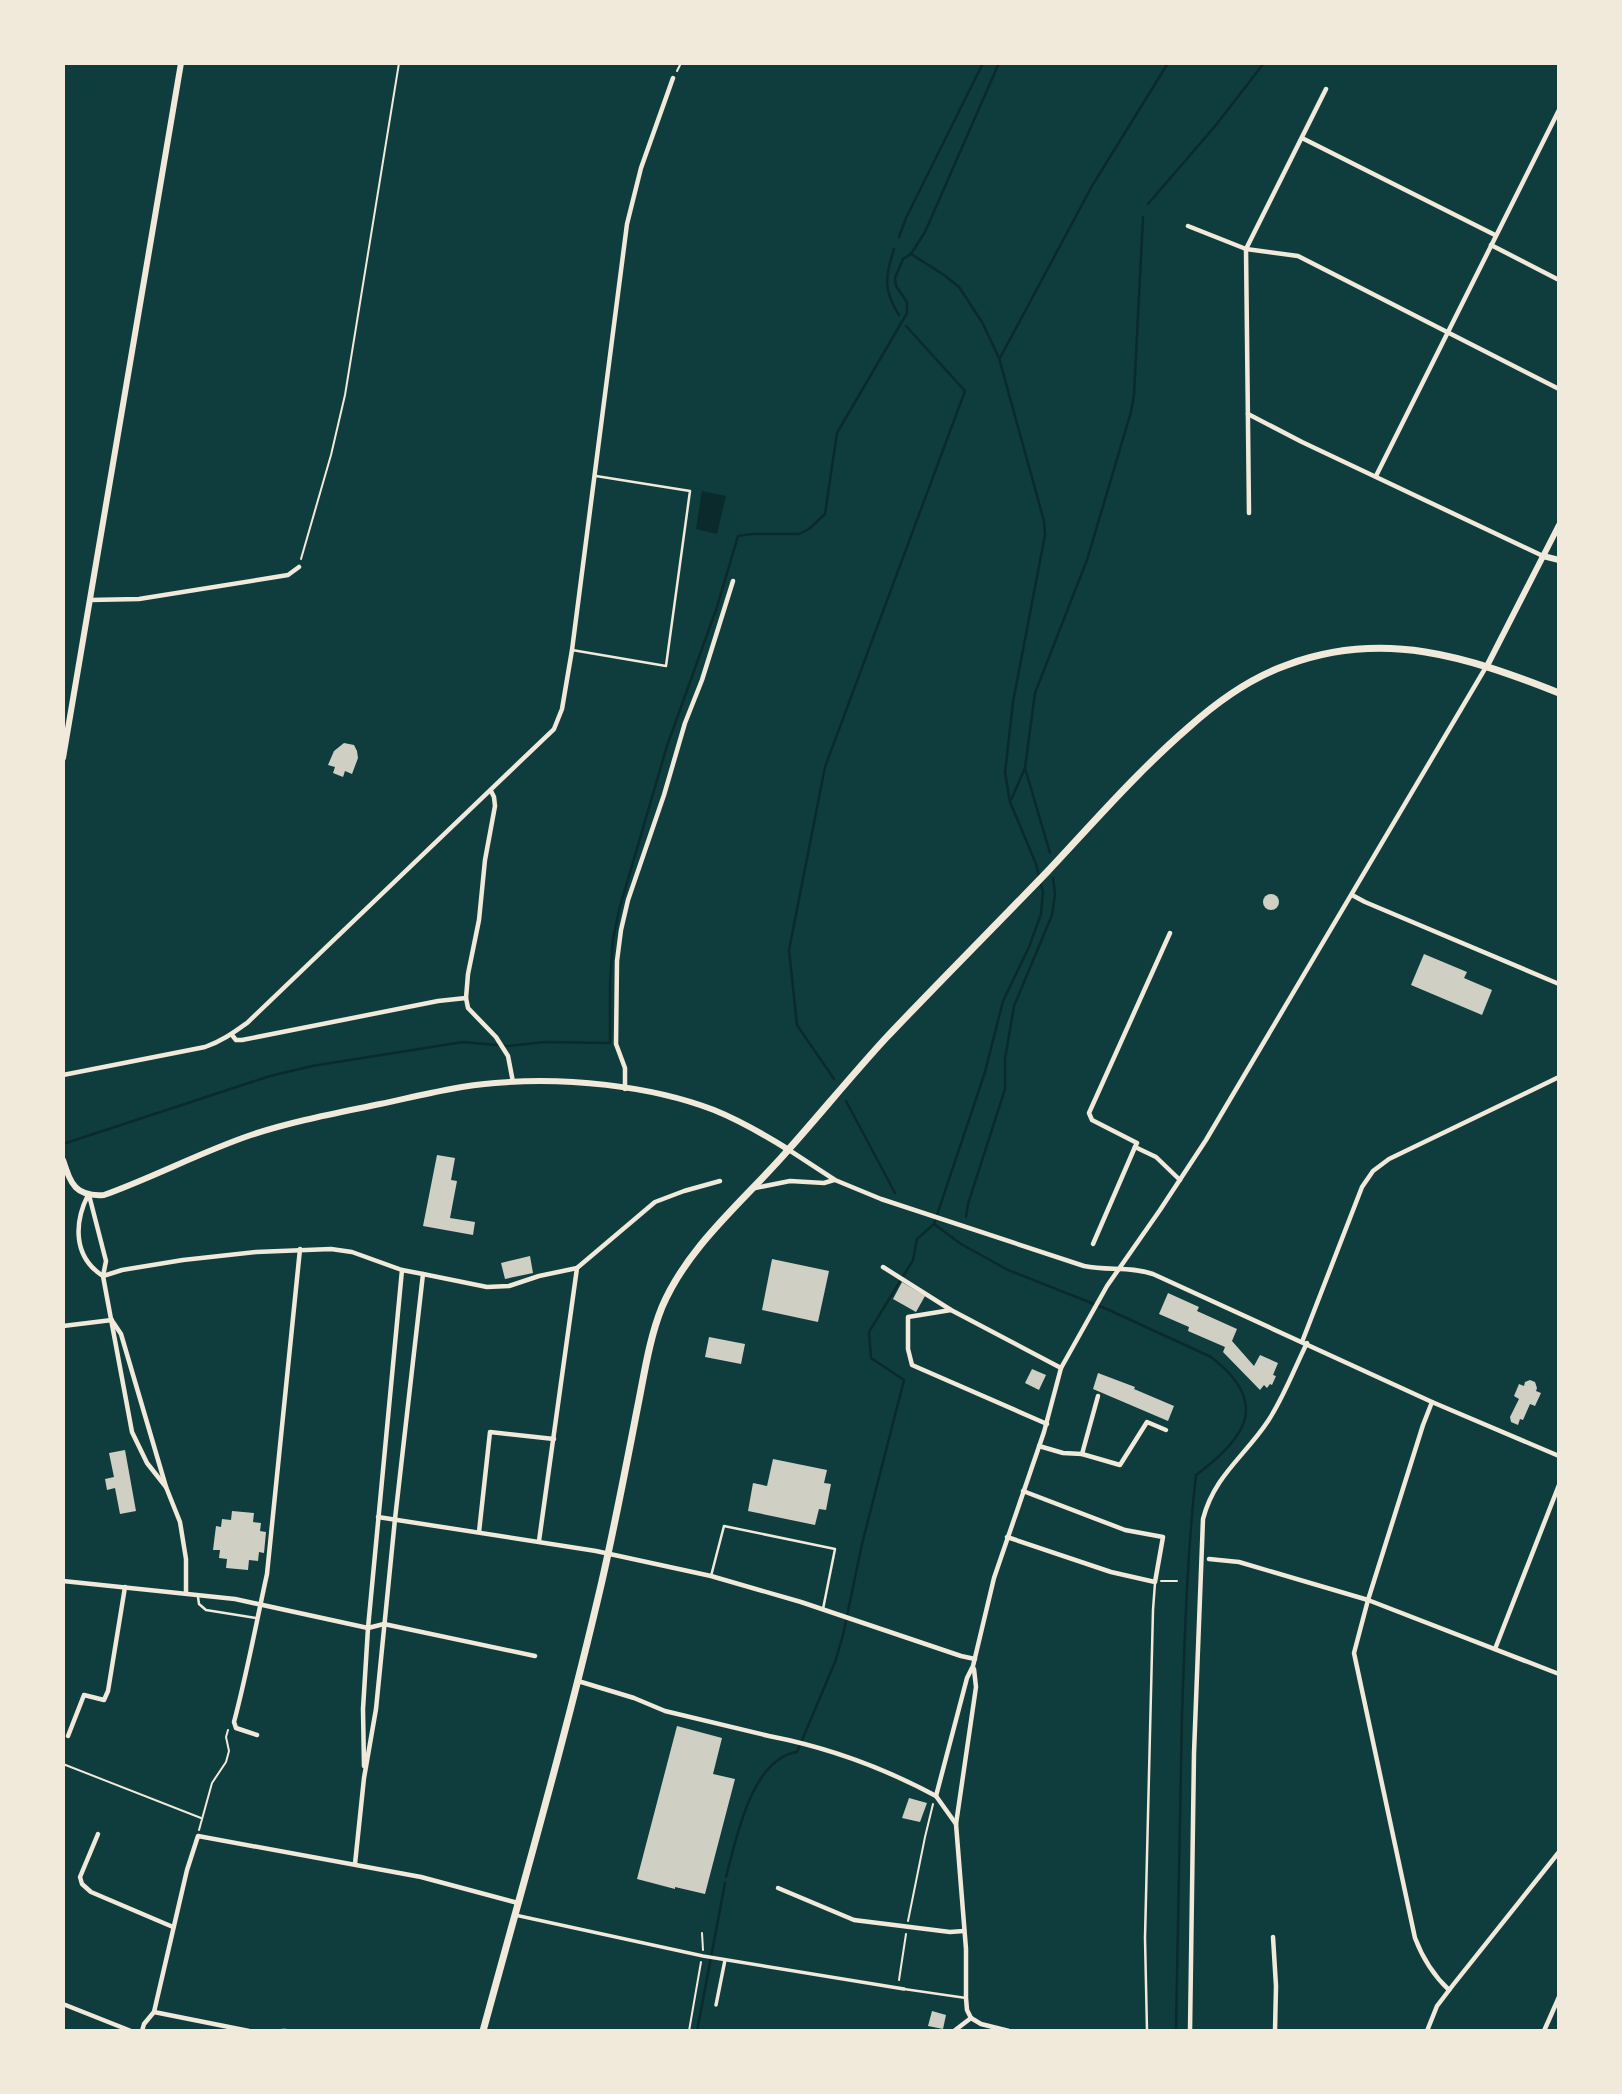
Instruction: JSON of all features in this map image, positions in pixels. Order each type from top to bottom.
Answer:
[{"type":"main road","points":[[63,758],[181,63]]},
{"type":"main road","points":[[1487,666],[1559,525]]},
{"type":"main road","points":[[1543,556],[1559,560]]},
{"type":"main road","points":[[483,2031],[578,1681],[660,1312],[687,1261],[885,1040],[1148,766],[1187,728],[1240,688],[1272,671],[1329,652],[1370,647],[1425,651],[1487,666],[1559,693]]},
{"type":"main road","points":[[63,1160],[71,1184],[82,1193],[104,1195],[216,1149],[290,1124],[472,1086],[513,1082],[575,1083],[670,1097],[714,1110],[789,1150]]},
{"type":"street","points":[[63,1075],[205,1046],[232,1035],[554,729],[562,709],[572,650],[629,216],[644,158],[673,78]]},
{"type":"street","points":[[1249,513],[1246,249],[1326,89]]},
{"type":"street","points":[[1376,477],[1559,110]]},
{"type":"street","points":[[1302,138],[1496,235]]},
{"type":"street","points":[[1188,226],[1246,249],[1298,256],[1559,388]]},
{"type":"street","points":[[1491,245],[1559,280]]},
{"type":"street","points":[[1248,414],[1543,556]]},
{"type":"street","points":[[90,600],[177,593],[288,575],[299,567]]},
{"type":"street","points":[[625,1089],[625,1068],[616,1044],[617,961],[621,930],[628,900],[733,581]]},
{"type":"street","points":[[936,1796],[967,1678],[973,1667],[994,1578],[1039,1446],[1062,1368],[1100,1298],[1206,1140],[1487,666]]},
{"type":"street","points":[[491,791],[495,806],[466,998],[468,1008],[496,1037],[505,1051],[510,1061],[513,1082]]},
{"type":"street","points":[[1352,895],[1559,984]]},
{"type":"street","points":[[1170,933],[1088,1113],[1092,1121],[1156,1157],[1180,1180]]},
{"type":"street","points":[[232,1035],[236,1040],[242,1040],[438,1001],[466,998]]},
{"type":"street","points":[[1190,2031],[1194,1754],[1203,1519],[1207,1505],[1219,1482],[1270,1419],[1304,1343],[1362,1187],[1373,1171],[1389,1159],[1559,1077]]},
{"type":"street","points":[[1093,1244],[1136,1145]]},
{"type":"street","points":[[789,1150],[835,1180],[925,1215],[1094,1268],[1139,1269],[1153,1274],[1432,1402],[1559,1456]]},
{"type":"street","points":[[755,1188],[790,1181],[824,1183],[835,1180]]},
{"type":"street","points":[[89,1195],[77,1223],[78,1237],[88,1262],[103,1276],[122,1270],[183,1260],[300,1249],[341,1250],[402,1270],[487,1287],[509,1286],[577,1268],[655,1202],[720,1181]]},
{"type":"street","points":[[89,1195],[106,1261],[103,1276],[132,1432],[147,1463],[166,1487]]},
{"type":"street","points":[[257,1735],[239,1730],[234,1725],[267,1574],[300,1249]]},
{"type":"street","points":[[883,1267],[951,1310],[1062,1368]]},
{"type":"street","points":[[539,1541],[577,1268]]},
{"type":"street","points":[[364,1778],[363,1709],[368,1628],[402,1270]]},
{"type":"street","points":[[355,1864],[364,1778],[376,1709],[423,1274]]},
{"type":"street","points":[[951,1310],[908,1317],[908,1349],[912,1365],[1046,1424]]},
{"type":"street","points":[[63,1326],[112,1320]]},
{"type":"street","points":[[112,1320],[121,1334],[166,1487],[180,1522],[186,1559],[186,1592]]},
{"type":"street","points":[[1082,1454],[1098,1396]]},
{"type":"street","points":[[1432,1402],[1368,1600],[1355,1645],[1355,1660],[1415,1938],[1426,1963],[1449,1990]]},
{"type":"street","points":[[1039,1446],[1120,1465],[1147,1422],[1166,1430]]},
{"type":"street","points":[[479,1532],[490,1432],[554,1438]]},
{"type":"street","points":[[1495,1649],[1559,1485]]},
{"type":"street","points":[[1007,1537],[1111,1572],[1156,1581],[1163,1537],[1125,1530],[1023,1491]]},
{"type":"street","points":[[378,1517],[539,1541],[711,1576],[823,1609],[975,1659]]},
{"type":"street","points":[[1209,1559],[1239,1562],[1368,1600],[1559,1674]]},
{"type":"street","points":[[63,1581],[186,1592],[261,1604],[368,1628],[384,1624],[535,1656]]},
{"type":"street","points":[[68,1736],[84,1695],[104,1700],[108,1691],[125,1587]]},
{"type":"street","points":[[973,1667],[976,1687],[956,1824],[967,2010],[974,2021],[1009,2031]]},
{"type":"street","points":[[578,1681],[634,1698],[665,1711],[794,1741],[861,1761],[936,1796],[956,1824]]},
{"type":"street","points":[[98,1834],[80,1877],[82,1884],[91,1892],[173,1927]]},
{"type":"street","points":[[142,2031],[154,2012],[187,1870],[198,1836],[421,1877],[518,1903]]},
{"type":"street","points":[[1427,2031],[1437,2006],[1559,1852]]},
{"type":"street","points":[[778,1888],[854,1920],[950,1933],[964,1931]]},
{"type":"street","points":[[515,1914],[704,1956],[904,1989]]},
{"type":"street","points":[[1273,1937],[1275,2031]]},
{"type":"street","points":[[716,2005],[725,1960]]},
{"type":"street","points":[[1544,2031],[1559,1997]]},
{"type":"street","points":[[63,2004],[131,2031]]},
{"type":"street","points":[[154,2012],[249,2031]]},
{"type":"street","points":[[954,2031],[971,2018]]},
{"type":"lane","points":[[572,650],[666,666],[690,491],[596,476]]},
{"type":"lane","points":[[711,1576],[724,1526],[835,1549],[823,1609]]},
{"type":"lane","points":[[1147,2031],[1145,1938],[1153,1610],[1156,1581]]},
{"type":"lane","points":[[197,1594],[199,1604],[206,1610],[256,1618]]},
{"type":"lane","points":[[904,1989],[966,1998]]},
{"type":"path","points":[[299,567],[345,395],[399,63]]},
{"type":"path","points":[[673,78],[681,63]]},
{"type":"path","points":[[1156,1581],[1177,1581]]},
{"type":"path","points":[[198,1836],[212,1783],[226,1762],[229,1751],[226,1737],[234,1725]]},
{"type":"path","points":[[63,1764],[201,1818]]},
{"type":"path","points":[[898,1988],[924,1839],[936,1796]]},
{"type":"path","points":[[689,2031],[704,1956],[702,1933]]},
{"type":"water","points":[[702,491],[726,496],[717,534],[696,529]]},
{"type":"building","points":[[344,743],[354,745],[358,758],[352,774],[345,771],[343,777],[333,773],[335,767],[328,765],[334,751]]},
{"type":"building","points":[[1271,894],[1277,896],[1277,908],[1271,910],[1265,908],[1263,902],[1265,896]]},
{"type":"building","points":[[1424,954],[1467,972],[1464,978],[1492,990],[1482,1015],[1411,985]]},
{"type":"building","points":[[437,1155],[455,1158],[451,1180],[457,1181],[450,1218],[475,1222],[473,1235],[423,1226]]},
{"type":"building","points":[[530,1256],[533,1273],[505,1279],[501,1263]]},
{"type":"building","points":[[772,1259],[829,1271],[818,1322],[762,1310]]},
{"type":"building","points":[[902,1282],[925,1296],[916,1312],[893,1299]]},
{"type":"building","points":[[1168,1293],[1199,1307],[1197,1311],[1237,1329],[1232,1341],[1254,1366],[1260,1355],[1278,1363],[1272,1385],[1267,1388],[1264,1385],[1260,1390],[1223,1352],[1225,1347],[1188,1331],[1189,1327],[1159,1314]]},
{"type":"building","points":[[709,1337],[745,1344],[741,1364],[705,1357]]},
{"type":"building","points":[[1032,1369],[1046,1375],[1039,1390],[1025,1383]]},
{"type":"building","points":[[1098,1373],[1174,1406],[1168,1421],[1093,1389]]},
{"type":"building","points":[[1525,1382],[1535,1382],[1536,1391],[1541,1393],[1535,1406],[1530,1404],[1518,1425],[1511,1422],[1510,1417],[1519,1399],[1514,1396],[1519,1384],[1524,1386]]},
{"type":"building","points":[[125,1450],[136,1511],[120,1514],[115,1488],[107,1490],[105,1479],[114,1477],[109,1453]]},
{"type":"building","points":[[773,1459],[827,1470],[824,1483],[831,1484],[826,1510],[819,1509],[815,1525],[748,1511],[753,1483],[767,1486]]},
{"type":"building","points":[[232,1511],[254,1513],[253,1522],[261,1523],[260,1531],[266,1532],[264,1553],[259,1552],[258,1561],[249,1560],[248,1570],[226,1568],[227,1559],[219,1558],[220,1550],[213,1550],[216,1526],[221,1527],[222,1519],[231,1520]]},
{"type":"building","points":[[677,1726],[722,1738],[713,1774],[735,1779],[705,1894],[637,1879]]},
{"type":"building","points":[[909,1798],[927,1803],[920,1822],[902,1818]]},
{"type":"building","points":[[932,2011],[946,2015],[943,2029],[928,2026]]},
{"type":"waterway","points":[[899,237],[983,63]]},
{"type":"waterway","points":[[63,1144],[270,1076],[312,1066],[463,1042],[507,1046],[545,1042],[610,1043],[610,982],[613,940],[619,910],[667,746],[717,607],[738,536],[799,534],[809,529],[825,514],[837,433],[907,313],[907,302],[896,286],[895,278],[903,259],[911,254],[925,232],[999,63]]},
{"type":"waterway","points":[[1000,358],[1092,186],[1168,63]]},
{"type":"waterway","points":[[1148,204],[1216,125],[1264,63]]},
{"type":"waterway","points":[[1050,853],[1025,768],[1035,693],[1087,560],[1131,412],[1143,217]]},
{"type":"waterway","points":[[894,249],[887,283],[890,298],[899,315]]},
{"type":"waterway","points":[[726,1877],[741,1823],[757,1785],[768,1769],[781,1758],[797,1752],[835,1662],[904,1380],[871,1358],[869,1332],[913,1260],[917,1239],[934,1224],[985,1072],[1003,1001],[1029,947],[1041,914],[1043,892],[1036,864],[1010,802],[1005,773],[1013,702],[1045,535],[1044,521],[999,358],[982,322],[959,287],[911,254]]},
{"type":"waterway","points":[[834,1079],[797,1025],[789,950],[825,767],[965,391],[906,326]]},
{"type":"waterway","points":[[1011,800],[1025,768]]},
{"type":"waterway","points":[[966,1217],[1005,1089],[1005,1059],[1014,1006],[1052,915],[1055,894],[1053,878]]},
{"type":"waterway","points":[[846,1101],[895,1193]]},
{"type":"waterway","points":[[934,1224],[961,1244],[1008,1270],[1109,1310],[1211,1357],[1230,1374],[1241,1390],[1246,1405],[1245,1419],[1239,1434],[1196,1475],[1188,1564],[1182,1713],[1176,2031]]},
{"type":"waterway","points":[[697,2031],[725,1883]]}]
